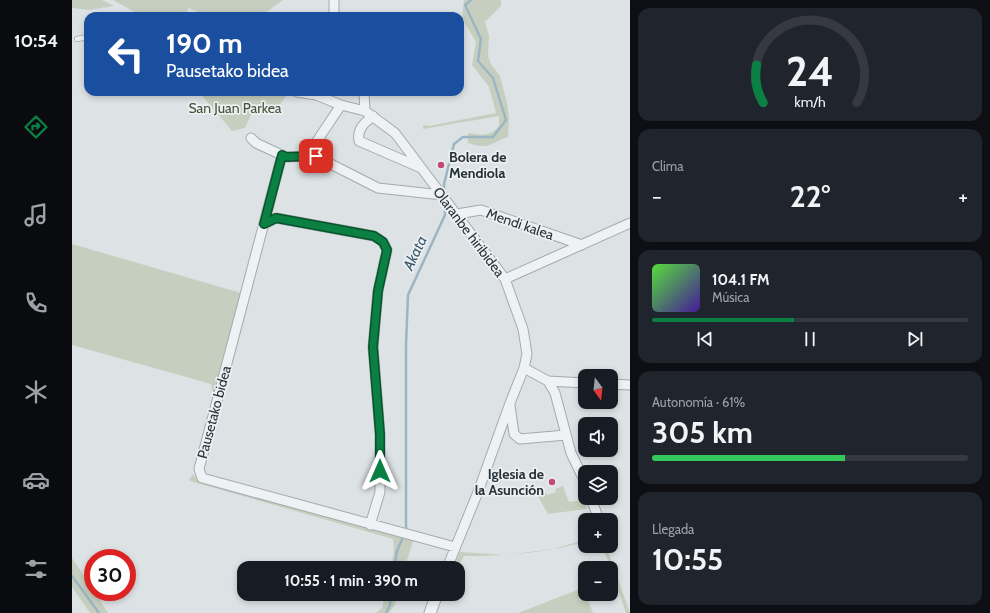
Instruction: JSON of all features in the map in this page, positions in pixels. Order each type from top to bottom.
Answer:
[{"type":"street","points":[[334,0],[334,12]]},
{"type":"street","points":[[320,96],[341,105],[369,113]]},
{"type":"street","points":[[365,96],[369,113],[362,124],[358,135],[359,141],[420,167]]},
{"type":"street","points":[[316,156],[316,141],[341,105]]},
{"type":"street","name":"Olaranbe hiribidea","points":[[369,113],[395,133],[505,279],[525,335],[527,354],[524,368],[478,492],[450,561]]},
{"type":"street","points":[[251,138],[256,143],[286,157],[316,156],[378,188],[442,196]]},
{"type":"street","name":"Pausetako bidea","points":[[282,155],[199,468],[202,478],[455,547]]},
{"type":"street","name":"Mendi kalea","points":[[457,214],[481,210],[582,245]]},
{"type":"street","points":[[264,224],[276,218],[374,236],[383,242],[387,250],[378,291],[373,347],[380,434],[380,492],[370,525]]},
{"type":"street","points":[[505,279],[630,223]]},
{"type":"street","points":[[524,368],[548,381],[578,383]]},
{"type":"street","points":[[548,381],[555,393],[566,435],[578,465]]},
{"type":"street","points":[[618,384],[630,385]]},
{"type":"street","points":[[510,403],[514,434],[520,439],[566,435]]},
{"type":"street","points":[[430,613],[434,601]]},
{"type":"lane","points":[[77,40],[84,38]]},
{"type":"green space","points":[[72,0],[102,0],[114,6],[88,10],[72,8]]},
{"type":"green space","points":[[113,0],[283,0],[266,12],[198,12],[189,8],[186,12],[135,12]]},
{"type":"green space","points":[[464,0],[501,0],[501,6],[485,22],[489,36],[488,56],[491,64],[500,76],[507,103],[509,117],[508,137],[485,146],[468,143],[468,133],[481,135],[492,132],[499,126],[499,116],[423,129],[423,125],[429,126],[496,113],[489,87],[472,65],[476,42],[464,21],[464,12],[463,12]]},
{"type":"green space","name":"San Juan Parkea","points":[[202,96],[286,96],[275,112],[253,111],[245,128],[232,131]]},
{"type":"green space","points":[[72,244],[241,293],[214,396],[211,384],[72,345]]},
{"type":"green space","points":[[193,474],[197,480],[413,541],[407,561],[392,561],[394,550],[393,539],[189,480]]},
{"type":"green space","points":[[563,486],[569,502],[578,501],[578,505],[586,505],[587,509],[548,514],[535,491],[540,493],[545,492],[547,495],[556,492],[555,489]]},
{"type":"green space","points":[[578,542],[578,544],[570,546],[555,549],[508,555],[553,549]]},
{"type":"green space","points":[[460,552],[503,555],[464,556],[461,561],[456,561]]},
{"type":"green space","points":[[605,553],[609,553],[611,561],[608,561]]},
{"type":"green space","points":[[72,558],[84,576],[84,601],[101,601],[108,613],[90,613],[72,587]]},
{"type":"green space","points":[[618,580],[630,613],[626,613],[618,590]]},
{"type":"green space","points":[[578,590],[578,601],[588,601],[593,613],[518,613]]},
{"type":"green space","points":[[384,601],[396,601],[395,605],[389,613],[376,613],[382,608]]},
{"type":"waterway","name":"Akata","points":[[444,194],[444,184],[454,144],[463,137],[493,137],[506,120],[493,78],[478,61],[481,39],[465,5],[471,0]]},
{"type":"waterway","name":"Akata","points":[[395,561],[397,551],[406,530],[406,345],[408,295],[445,215],[445,203]]},
{"type":"waterway","points":[[72,576],[99,613]]},
{"type":"waterway","name":"Akata","points":[[386,613],[390,601]]},
{"type":"place","name":"Bolera de Mendiola","points":[[441,165]]},
{"type":"place","name":"Iglesia de la Asunción","points":[[552,482]]},
{"type":"route","points":[[316,156],[286,157],[282,155],[264,224],[276,218],[374,236],[383,242],[387,250],[378,291],[373,347],[380,434],[380,471]]}]
